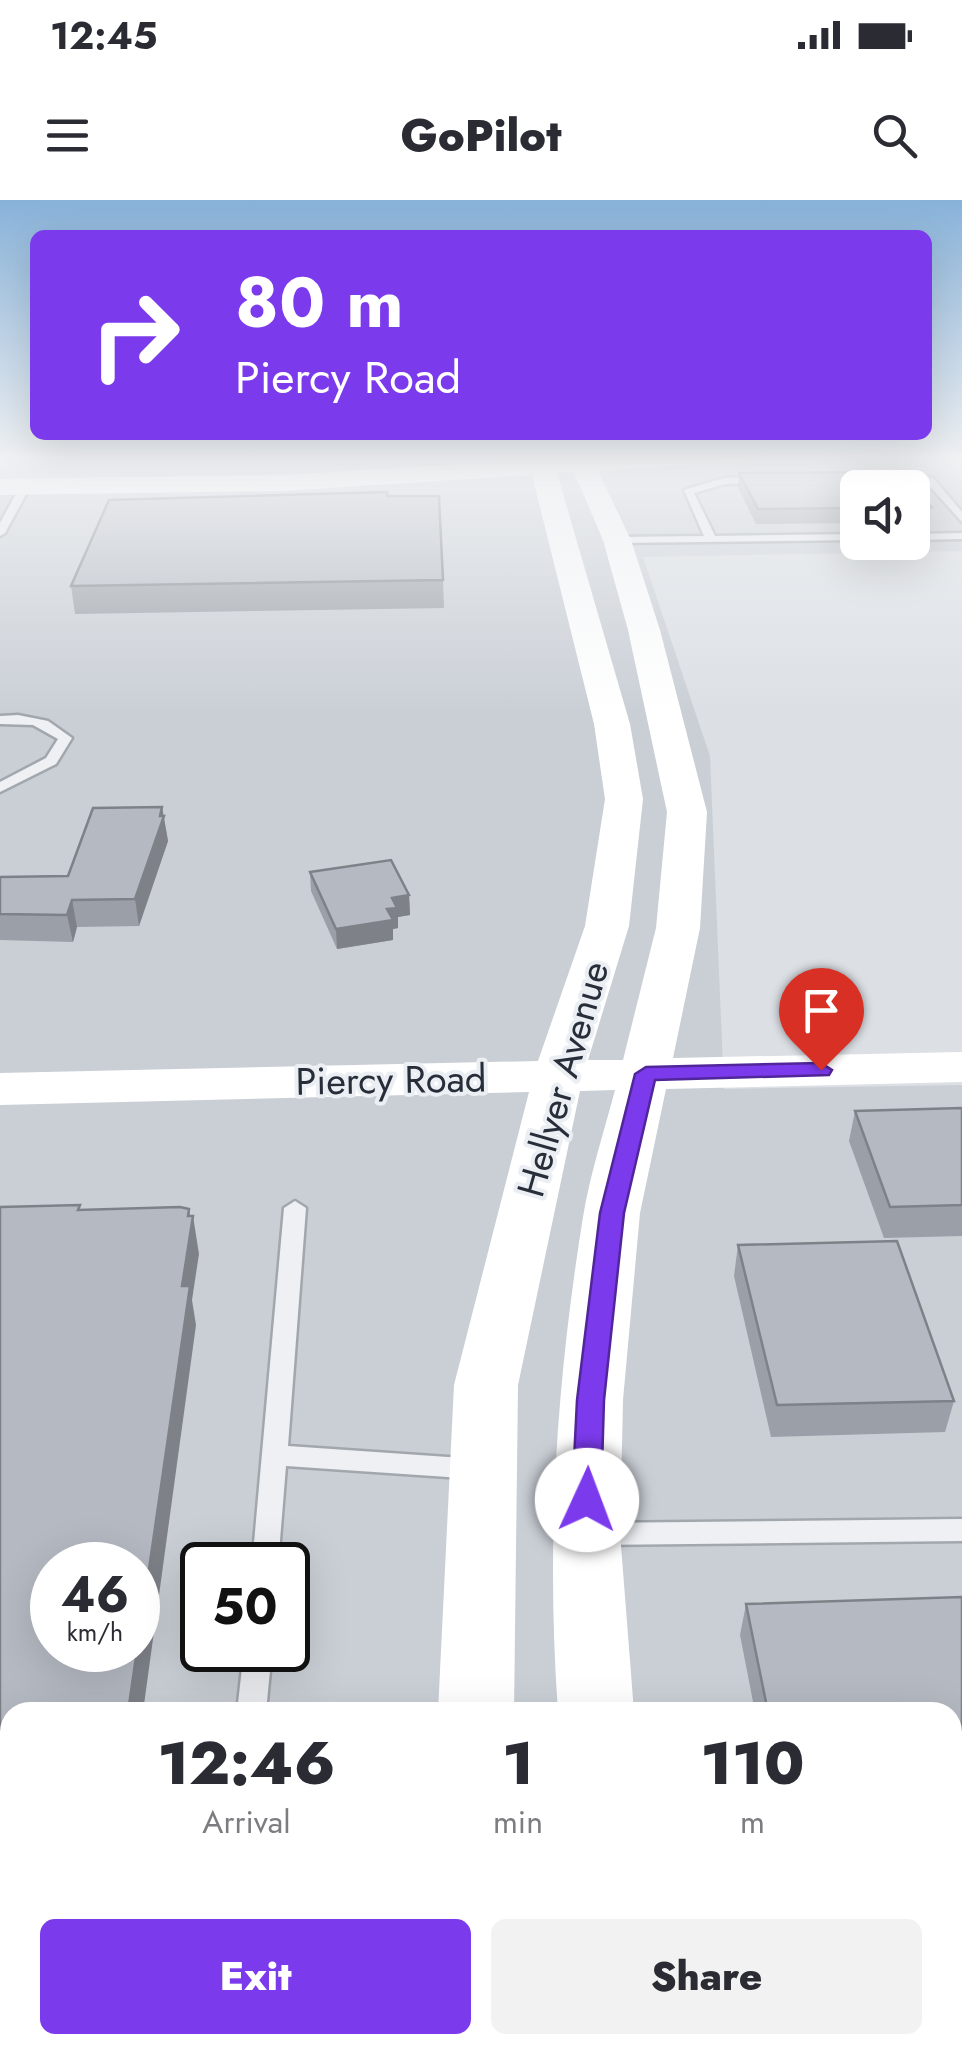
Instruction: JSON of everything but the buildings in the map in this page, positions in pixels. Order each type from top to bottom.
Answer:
[{"type":"main road","name":"Hellyer Avenue","points":[[476,1702],[486,1386],[558,1077],[607,926],[624,799],[612,724],[564,540]]},
{"type":"main road","name":"Hellyer Avenue","points":[[595,1702],[586,1533],[590,1400],[612,1213],[678,928],[687,812],[653,660],[617,540]]},
{"type":"main road","name":"Piercy Road","points":[[0,1089],[962,1067]]},
{"type":"lane","points":[[0,720],[30,720],[54,726],[64,738],[51,762],[0,788]]},
{"type":"lane","points":[[267,1542],[295,1208]]},
{"type":"lane","points":[[274,1455],[484,1470]]},
{"type":"lane","points":[[586,1533],[655,1536],[962,1530]]},
{"type":"lane","points":[[253,1702],[256,1672]]},
{"type":"shaded area","points":[[0,540],[840,540],[840,553],[643,557],[710,756],[724,1089],[962,1085],[962,1702],[0,1702]]},
{"type":"shaded area","points":[[930,540],[962,540],[962,551],[930,552]]},
{"type":"route","points":[[587,1500],[590,1400],[612,1213],[646,1074],[821,1070]]}]
